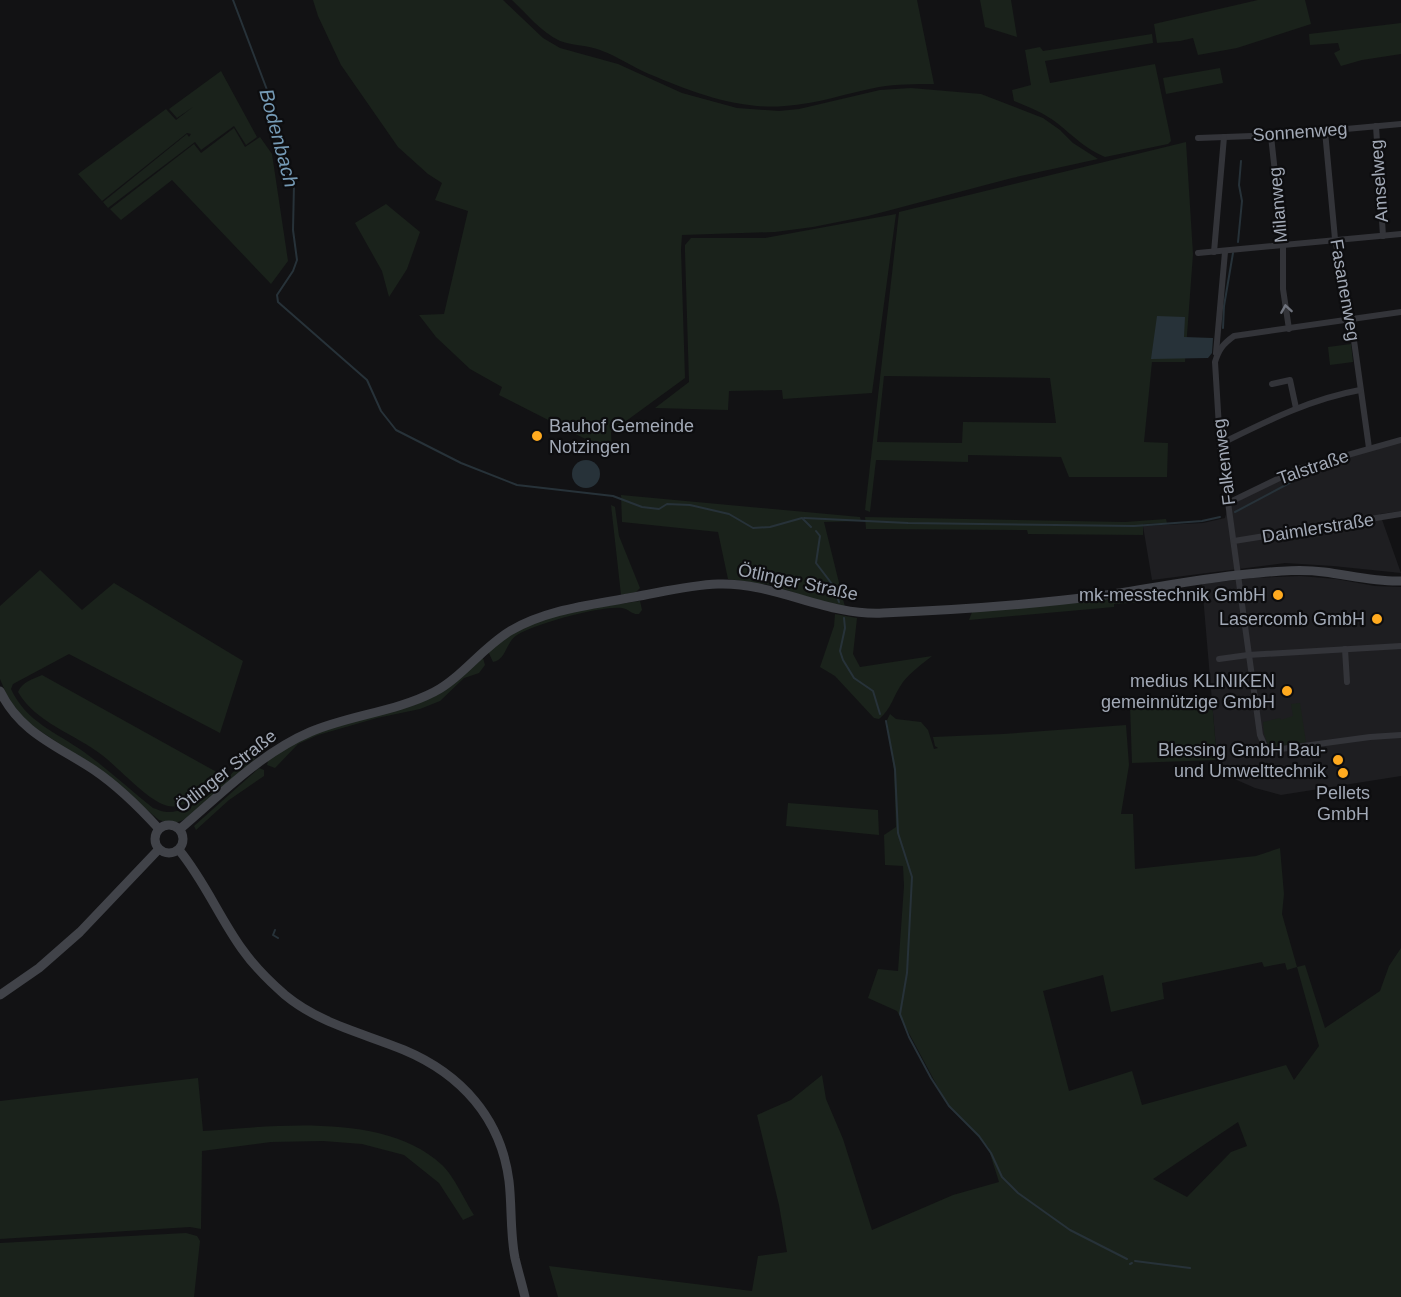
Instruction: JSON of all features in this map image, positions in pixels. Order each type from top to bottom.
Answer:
[{"type":"street","name":"Sonnenweg","points":[[1198,138],[1271,136],[1401,124]]},
{"type":"street","name":"Amselweg","points":[[1376,126],[1383,236]]},
{"type":"street","name":"Fasanenweg","points":[[1325,131],[1335,239],[1351,319],[1369,448]]},
{"type":"street","points":[[1214,252],[1224,136]]},
{"type":"street","name":"Milanweg","points":[[1271,136],[1283,246],[1283,289],[1289,329]]},
{"type":"street","points":[[1198,253],[1401,234]]},
{"type":"street","points":[[1215,362],[1225,252]]},
{"type":"street","points":[[1273,275],[1283,274]]},
{"type":"street","points":[[1289,329],[1401,312]]},
{"type":"street","name":"Falkenweg","points":[[1289,329],[1234,336],[1219,350],[1215,362],[1220,444],[1260,735],[1267,751],[1401,735]]},
{"type":"street","points":[[1272,384],[1290,380],[1296,408]]},
{"type":"street","points":[[1220,444],[1296,408],[1339,394],[1360,390]]},
{"type":"street","name":"Talstraße","points":[[1228,503],[1298,469],[1401,440]]},
{"type":"street","name":"Daimlerstraße","points":[[1234,541],[1401,514]]},
{"type":"street","name":"Ötlinger Straße","points":[[180,829],[262,761],[294,739],[314,730],[394,708],[437,691],[489,645],[526,622],[558,611],[690,586],[740,584],[765,588],[848,611],[890,613],[1096,596],[1239,575],[1299,570],[1387,582],[1401,581]]},
{"type":"street","points":[[1219,658],[1401,646]]},
{"type":"street","points":[[1345,649],[1347,682]]},
{"type":"street","points":[[0,691],[7,706],[29,730],[108,780],[159,828]]},
{"type":"street","points":[[170,824],[180,829],[184,841],[179,850],[171,853],[159,849],[155,840],[159,828],[170,824]]},
{"type":"street","points":[[0,995],[39,968],[80,932],[159,849]]},
{"type":"street","points":[[179,850],[206,889],[242,949],[262,974],[286,996],[308,1012],[330,1023],[403,1049],[433,1063],[464,1088],[479,1105],[495,1130],[504,1153],[509,1180],[514,1256],[525,1297]]},
{"type":"shaded area","points":[[313,0],[503,0],[543,38],[560,48],[618,64],[682,93],[737,108],[779,111],[799,109],[880,90],[911,88],[981,94],[1043,118],[1073,143],[1098,159],[1012,178],[868,216],[813,227],[775,232],[682,235],[685,378],[611,432],[612,451],[609,451],[499,395],[502,387],[470,369],[436,337],[419,315],[444,314],[468,211],[435,200],[442,183],[428,174],[398,147],[341,65]]},
{"type":"shaded area","points":[[512,0],[917,0],[934,84],[879,87],[797,105],[767,107],[733,102],[665,81],[600,50],[560,41],[540,28]]},
{"type":"shaded area","points":[[980,0],[1011,0],[1017,37],[985,27]]},
{"type":"shaded area","points":[[1258,0],[1305,0],[1311,24],[1237,48],[1198,55],[1193,38],[1157,43],[1154,24]]},
{"type":"shaded area","points":[[1401,23],[1401,54],[1341,66],[1334,53],[1340,50],[1338,43],[1310,45],[1309,34]]},
{"type":"shaded area","points":[[1152,34],[1153,43],[1045,61],[1050,83],[1155,64],[1171,141],[1168,144],[1105,157],[1086,146],[1047,116],[1014,101],[1012,90],[1031,85],[1025,50],[1040,47],[1043,51]]},
{"type":"shaded area","points":[[1220,68],[1223,83],[1166,94],[1163,78]]},
{"type":"shaded area","points":[[221,71],[257,137],[246,145],[234,126],[201,150],[195,142],[108,208],[103,202],[187,134],[189,137],[191,134],[187,133],[102,201],[78,174],[166,109],[176,120],[193,107],[177,118],[169,109]]},
{"type":"shaded area","points":[[234,128],[245,147],[260,137],[272,154],[288,261],[271,284],[172,180],[121,220],[110,209],[194,144],[201,153]]},
{"type":"shaded area","points":[[1186,142],[1193,254],[1185,362],[1152,362],[1144,442],[1168,443],[1167,477],[1069,477],[1061,457],[968,455],[968,462],[876,460],[870,512],[865,510],[899,212]],"holes":[[[884,376],[1050,378],[1056,423],[963,422],[962,443],[877,442]]]},
{"type":"shaded area","points":[[386,204],[420,232],[407,269],[389,297],[382,271],[355,223]]},
{"type":"shaded area","points":[[896,214],[872,393],[783,399],[782,390],[729,391],[728,410],[655,408],[689,382],[685,245],[691,238],[765,238]]},
{"type":"shaded area","points":[[1157,316],[1185,317],[1184,337],[1213,338],[1212,353],[1208,358],[1151,359]]},
{"type":"shaded area","points":[[1351,344],[1353,362],[1330,365],[1328,347]]},
{"type":"shaded area","points":[[1401,441],[1401,511],[1380,514],[1401,573],[1285,563],[1152,580],[1143,526],[1203,523],[1225,518],[1229,503],[1279,477]]},
{"type":"shaded area","points":[[586,460],[596,464],[600,474],[596,484],[586,488],[576,484],[572,474],[576,464]]},
{"type":"shaded area","points":[[621,495],[860,517],[861,521],[824,522],[845,607],[824,603],[772,585],[728,579],[718,532],[622,522]]},
{"type":"shaded area","points":[[611,505],[615,507],[619,536],[640,588],[636,592],[621,595]]},
{"type":"shaded area","points":[[865,517],[1125,522],[1166,519],[1167,523],[1143,524],[1143,535],[1028,534],[1027,530],[866,529]]},
{"type":"shaded area","points":[[40,570],[82,610],[114,583],[243,661],[220,733],[69,654],[13,684],[11,689],[17,700],[33,718],[93,759],[153,808],[163,812],[178,811],[202,800],[224,782],[248,753],[253,754],[256,758],[196,812],[178,822],[159,820],[96,768],[28,723],[9,700],[0,679],[0,606]]},
{"type":"shaded area","points":[[1300,576],[1375,586],[1401,587],[1401,776],[1281,795],[1255,788],[1221,773],[1217,760],[1202,584],[1252,578]]},
{"type":"shaded area","points":[[1146,594],[1149,599],[1144,602],[1114,604],[1114,607],[969,620],[972,612]]},
{"type":"shaded area","points":[[640,601],[642,610],[639,614],[622,608],[612,608],[568,616],[517,635],[498,660],[493,662],[488,651],[514,632],[547,618],[577,610]]},
{"type":"shaded area","points":[[835,614],[857,618],[853,654],[860,667],[932,656],[903,682],[887,711],[879,719],[874,718],[835,676],[820,667],[834,626]]},
{"type":"shaded area","points":[[483,658],[485,665],[479,673],[464,678],[440,701],[420,709],[377,718],[318,735],[298,744],[275,768],[267,765],[268,761],[283,749],[328,728],[412,706],[439,694]]},
{"type":"shaded area","points":[[42,675],[222,775],[183,805],[168,806],[160,803],[143,792],[102,755],[45,720],[26,703],[18,692],[28,681]]},
{"type":"shaded area","points":[[1212,701],[1217,760],[1132,763],[1130,705]]},
{"type":"shaded area","points":[[1300,703],[1306,742],[1269,748],[1263,722],[1293,716],[1291,704]]},
{"type":"shaded area","points":[[890,714],[896,719],[921,722],[928,730],[934,749],[938,748],[935,746],[933,737],[1126,725],[1129,765],[1121,814],[1133,814],[1135,869],[1256,856],[1280,848],[1284,894],[1282,914],[1297,967],[1305,965],[1325,1028],[1380,991],[1389,966],[1401,948],[1401,1297],[558,1297],[549,1266],[752,1291],[758,1256],[787,1252],[779,1205],[757,1115],[791,1100],[822,1075],[826,1099],[843,1139],[872,1230],[953,1195],[999,1182],[988,1147],[948,1106],[897,1011],[868,998],[878,969],[898,971],[904,886],[903,866],[885,865],[884,835],[896,827],[894,771],[887,720]],"holes":[[[1262,962],[1264,967],[1285,963],[1287,970],[1297,967],[1319,1046],[1294,1080],[1286,1065],[1142,1105],[1132,1071],[1069,1091],[1043,991],[1103,975],[1111,1012],[1164,999],[1162,983]],[[1238,1122],[1247,1146],[1231,1152],[1187,1197],[1153,1179]]]},
{"type":"shaded area","points":[[259,768],[264,770],[264,776],[229,800],[196,830],[194,826]]},
{"type":"shaded area","points":[[788,803],[878,810],[879,835],[786,826]]},
{"type":"shaded area","points":[[198,1078],[203,1131],[328,1126],[391,1137],[419,1148],[442,1165],[474,1215],[463,1220],[439,1183],[404,1155],[362,1144],[323,1141],[271,1142],[202,1151],[201,1229],[190,1227],[0,1239],[0,1101]]},
{"type":"shaded area","points":[[186,1233],[197,1236],[200,1241],[194,1297],[0,1297],[0,1243]]},
{"type":"waterway","name":"Bodenbach","points":[[233,0],[272,103],[280,157],[294,184],[293,230],[297,260],[293,271],[277,295],[278,302],[367,380],[381,411],[396,430],[461,463],[517,485],[613,496],[642,507],[659,509],[667,504],[690,505],[729,514],[753,528],[770,527],[802,518],[811,527]]},
{"type":"waterway","points":[[1238,242],[1242,201],[1239,185],[1241,161]]},
{"type":"waterway","points":[[1223,328],[1224,306],[1233,253]]},
{"type":"waterway","points":[[1235,512],[1297,479]]},
{"type":"waterway","points":[[804,518],[908,523],[1134,526],[1202,521],[1220,517]]},
{"type":"waterway","points":[[816,531],[820,536],[816,563],[832,584],[839,602]]},
{"type":"waterway","points":[[844,618],[845,628],[840,651],[843,660],[854,678],[873,691],[880,714]]},
{"type":"waterway","points":[[886,721],[895,769],[898,833],[912,877],[907,973],[900,1014],[909,1037],[949,1106],[979,1136],[991,1153],[1002,1177],[1018,1193],[1070,1230],[1127,1259]]},
{"type":"waterway","points":[[275,930],[273,935],[278,938]]},
{"type":"waterway","points":[[1135,1261],[1190,1268]]},
{"type":"place","name":"Bauhof Gemeinde Notzingen","points":[[537,436]]},
{"type":"place","name":"mk-messtechnik GmbH","points":[[1278,595]]},
{"type":"place","name":"Lasercomb GmbH","points":[[1377,619]]},
{"type":"place","name":"medius KLINIKEN gemeinnützige GmbH","points":[[1287,691]]},
{"type":"place","name":"Blessing GmbH Bau- und Umwelttechnik","points":[[1338,760]]},
{"type":"place","name":"Pellets GmbH","points":[[1343,773]]}]
